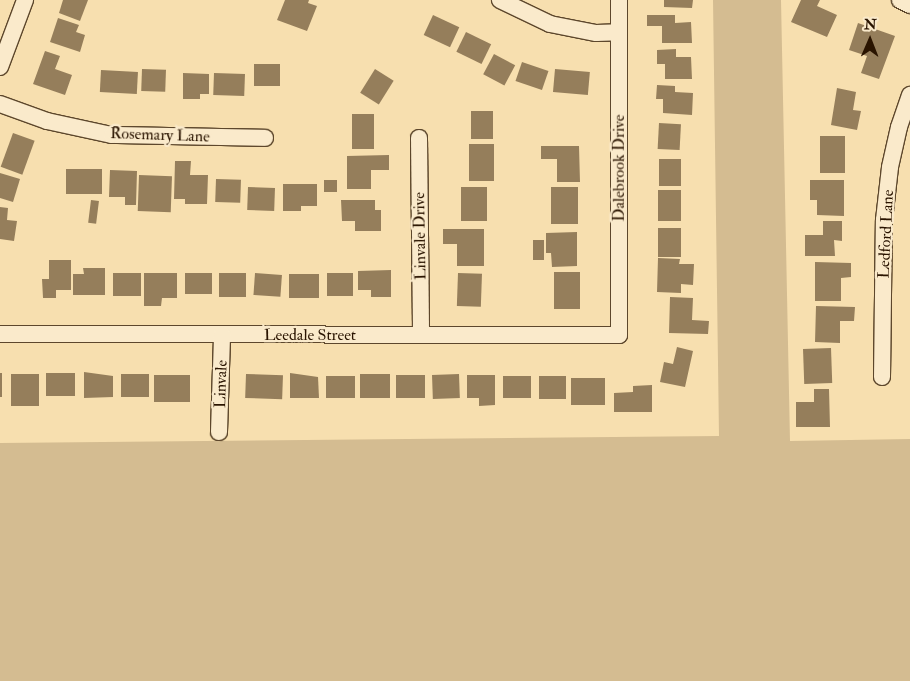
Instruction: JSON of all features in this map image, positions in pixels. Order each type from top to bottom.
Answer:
[{"type":"street","points":[[0,67],[25,0]]},
{"type":"street","points":[[500,0],[550,24],[596,33],[619,32]]},
{"type":"street","name":"Dalebrook Drive","points":[[619,0],[619,335]]},
{"type":"street","points":[[900,0],[910,5]]},
{"type":"street","name":"Ledford Lane","points":[[882,377],[884,220],[894,151],[910,95]]},
{"type":"street","name":"Rosemary Lane","points":[[0,104],[47,122],[112,135],[265,138]]},
{"type":"street","name":"Linvale Drive","points":[[419,138],[421,334]]},
{"type":"street","name":"Leedale Street","points":[[0,334],[619,335]]},
{"type":"street","name":"Linvale","points":[[219,432],[222,335]]},
{"type":"shaded area","points":[[713,0],[781,0],[790,441],[910,439],[910,681],[0,681],[0,443],[719,436]]},
{"type":"building","points":[[63,0],[88,0],[80,21],[59,13]]},
{"type":"building","points":[[285,0],[309,0],[308,3],[317,6],[307,31],[277,20]]},
{"type":"building","points":[[664,0],[693,0],[692,8],[664,7]]},
{"type":"building","points":[[801,0],[820,0],[817,6],[837,15],[827,37],[791,22]]},
{"type":"building","points":[[433,15],[459,27],[450,47],[424,35]]},
{"type":"building","points":[[647,15],[675,15],[675,23],[691,22],[692,43],[662,43],[662,26],[647,26]]},
{"type":"building","points":[[58,18],[79,25],[76,32],[85,35],[80,52],[50,42]]},
{"type":"building","points":[[858,23],[895,36],[879,79],[861,73],[867,56],[849,50]]},
{"type":"building","points":[[466,32],[491,44],[482,64],[456,52]]},
{"type":"building","points":[[676,49],[676,57],[691,57],[692,79],[665,79],[665,64],[657,64],[657,50]]},
{"type":"building","points":[[45,51],[60,56],[55,69],[72,75],[65,95],[33,84]]},
{"type":"building","points":[[494,54],[515,65],[504,86],[483,74]]},
{"type":"building","points":[[522,62],[548,71],[542,90],[515,81]]},
{"type":"building","points":[[254,64],[280,64],[280,86],[254,86]]},
{"type":"building","points":[[142,69],[166,70],[165,92],[141,91]]},
{"type":"building","points":[[375,69],[394,81],[379,104],[360,93]]},
{"type":"building","points":[[555,69],[590,72],[588,95],[553,92]]},
{"type":"building","points":[[101,70],[138,72],[137,94],[100,92]]},
{"type":"building","points":[[183,73],[209,74],[209,94],[200,94],[200,99],[183,99]]},
{"type":"building","points":[[214,73],[245,74],[244,96],[213,95]]},
{"type":"building","points":[[657,85],[675,86],[675,92],[693,93],[692,115],[663,113],[663,99],[656,99]]},
{"type":"building","points":[[837,88],[856,92],[853,110],[861,111],[857,130],[831,125]]},
{"type":"building","points":[[471,111],[493,111],[493,139],[471,139]]},
{"type":"building","points":[[352,114],[374,114],[374,149],[352,149]]},
{"type":"building","points":[[659,123],[681,124],[680,150],[658,149]]},
{"type":"building","points":[[13,133],[35,141],[22,175],[1,167]]},
{"type":"building","points":[[820,136],[845,136],[845,173],[820,173]]},
{"type":"building","points":[[469,144],[494,144],[494,181],[469,181]]},
{"type":"building","points":[[541,146],[579,146],[580,182],[557,182],[557,159],[541,159]]},
{"type":"building","points":[[389,155],[389,170],[371,170],[371,189],[347,189],[347,156]]},
{"type":"building","points":[[659,159],[681,159],[681,186],[659,186]]},
{"type":"building","points":[[175,161],[191,161],[190,175],[208,175],[207,204],[185,204],[185,199],[174,199]]},
{"type":"building","points":[[66,169],[102,169],[102,194],[66,194]]},
{"type":"building","points":[[110,170],[137,171],[136,205],[125,205],[125,197],[109,197]]},
{"type":"building","points":[[0,173],[20,179],[13,202],[0,198]]},
{"type":"building","points":[[139,175],[172,176],[171,212],[138,211]]},
{"type":"building","points":[[216,179],[241,180],[240,203],[215,202]]},
{"type":"building","points":[[324,180],[337,180],[337,192],[324,192]]},
{"type":"building","points":[[810,180],[844,180],[844,216],[817,215],[817,200],[810,200]]},
{"type":"building","points":[[283,184],[317,184],[317,206],[301,206],[301,211],[283,211]]},
{"type":"building","points":[[248,187],[275,188],[274,211],[247,210]]},
{"type":"building","points":[[461,187],[487,187],[487,221],[461,221]]},
{"type":"building","points":[[551,187],[578,187],[578,224],[551,224]]},
{"type":"building","points":[[658,190],[681,190],[681,221],[658,221]]},
{"type":"building","points":[[91,200],[99,201],[96,224],[88,223]]},
{"type":"building","points":[[341,200],[375,200],[375,210],[381,210],[381,231],[355,231],[355,221],[342,221]]},
{"type":"building","points":[[0,207],[8,208],[7,220],[17,221],[14,241],[0,239]]},
{"type":"building","points":[[823,221],[842,221],[842,241],[834,240],[835,256],[805,256],[805,235],[823,235]]},
{"type":"building","points":[[658,228],[681,228],[681,257],[658,257]]},
{"type":"building","points":[[443,229],[484,229],[484,266],[457,266],[457,244],[443,244]]},
{"type":"building","points":[[577,232],[577,266],[552,267],[551,253],[546,253],[546,233]]},
{"type":"building","points":[[533,240],[544,240],[544,260],[533,260]]},
{"type":"building","points":[[658,258],[680,259],[679,264],[694,264],[693,285],[681,284],[681,293],[657,292]]},
{"type":"building","points":[[49,260],[71,260],[71,290],[56,290],[56,298],[43,298],[42,279],[49,279]]},
{"type":"building","points":[[815,262],[851,263],[851,277],[841,278],[841,301],[815,301]]},
{"type":"building","points":[[83,268],[105,268],[105,295],[73,295],[73,274],[84,274]]},
{"type":"building","points":[[391,270],[391,297],[371,297],[371,290],[358,290],[358,271]]},
{"type":"building","points":[[554,272],[580,272],[580,309],[554,309]]},
{"type":"building","points":[[113,273],[141,273],[141,296],[113,296]]},
{"type":"building","points":[[144,273],[177,273],[177,298],[162,298],[161,306],[144,306]]},
{"type":"building","points":[[185,273],[212,273],[212,294],[185,294]]},
{"type":"building","points":[[219,273],[246,273],[246,297],[219,297]]},
{"type":"building","points":[[255,273],[282,275],[280,297],[253,295]]},
{"type":"building","points":[[327,273],[353,273],[353,296],[327,296]]},
{"type":"building","points":[[458,273],[482,274],[481,307],[457,306]]},
{"type":"building","points":[[289,274],[319,274],[319,298],[289,298]]},
{"type":"building","points":[[670,297],[693,298],[692,320],[709,321],[708,334],[669,333]]},
{"type":"building","points":[[816,306],[855,307],[854,321],[840,321],[840,343],[815,342]]},
{"type":"building","points":[[677,347],[693,351],[685,387],[660,382],[664,362],[673,364]]},
{"type":"building","points":[[831,348],[832,383],[804,384],[803,349]]},
{"type":"building","points":[[84,372],[113,376],[113,397],[84,398]]},
{"type":"building","points":[[0,373],[2,373],[2,397],[0,397]]},
{"type":"building","points":[[46,373],[75,373],[75,396],[46,396]]},
{"type":"building","points":[[290,373],[318,377],[319,398],[290,398]]},
{"type":"building","points":[[11,374],[39,374],[39,406],[11,406]]},
{"type":"building","points":[[121,374],[149,374],[149,397],[121,397]]},
{"type":"building","points":[[246,374],[283,375],[282,399],[245,398]]},
{"type":"building","points":[[360,374],[390,374],[390,398],[360,398]]},
{"type":"building","points":[[459,374],[460,398],[433,399],[432,375]]},
{"type":"building","points":[[154,375],[190,375],[190,402],[154,402]]},
{"type":"building","points":[[396,375],[425,375],[425,398],[396,398]]},
{"type":"building","points":[[467,375],[495,375],[495,405],[479,406],[479,398],[467,398]]},
{"type":"building","points":[[326,376],[355,376],[355,398],[326,398]]},
{"type":"building","points":[[503,376],[531,376],[531,398],[503,398]]},
{"type":"building","points":[[539,376],[566,376],[566,399],[539,399]]},
{"type":"building","points":[[571,378],[605,378],[605,405],[571,405]]},
{"type":"building","points":[[652,385],[652,412],[614,412],[614,393],[633,392],[633,386]]},
{"type":"building","points":[[814,389],[829,389],[830,427],[796,427],[796,402],[814,402]]}]
